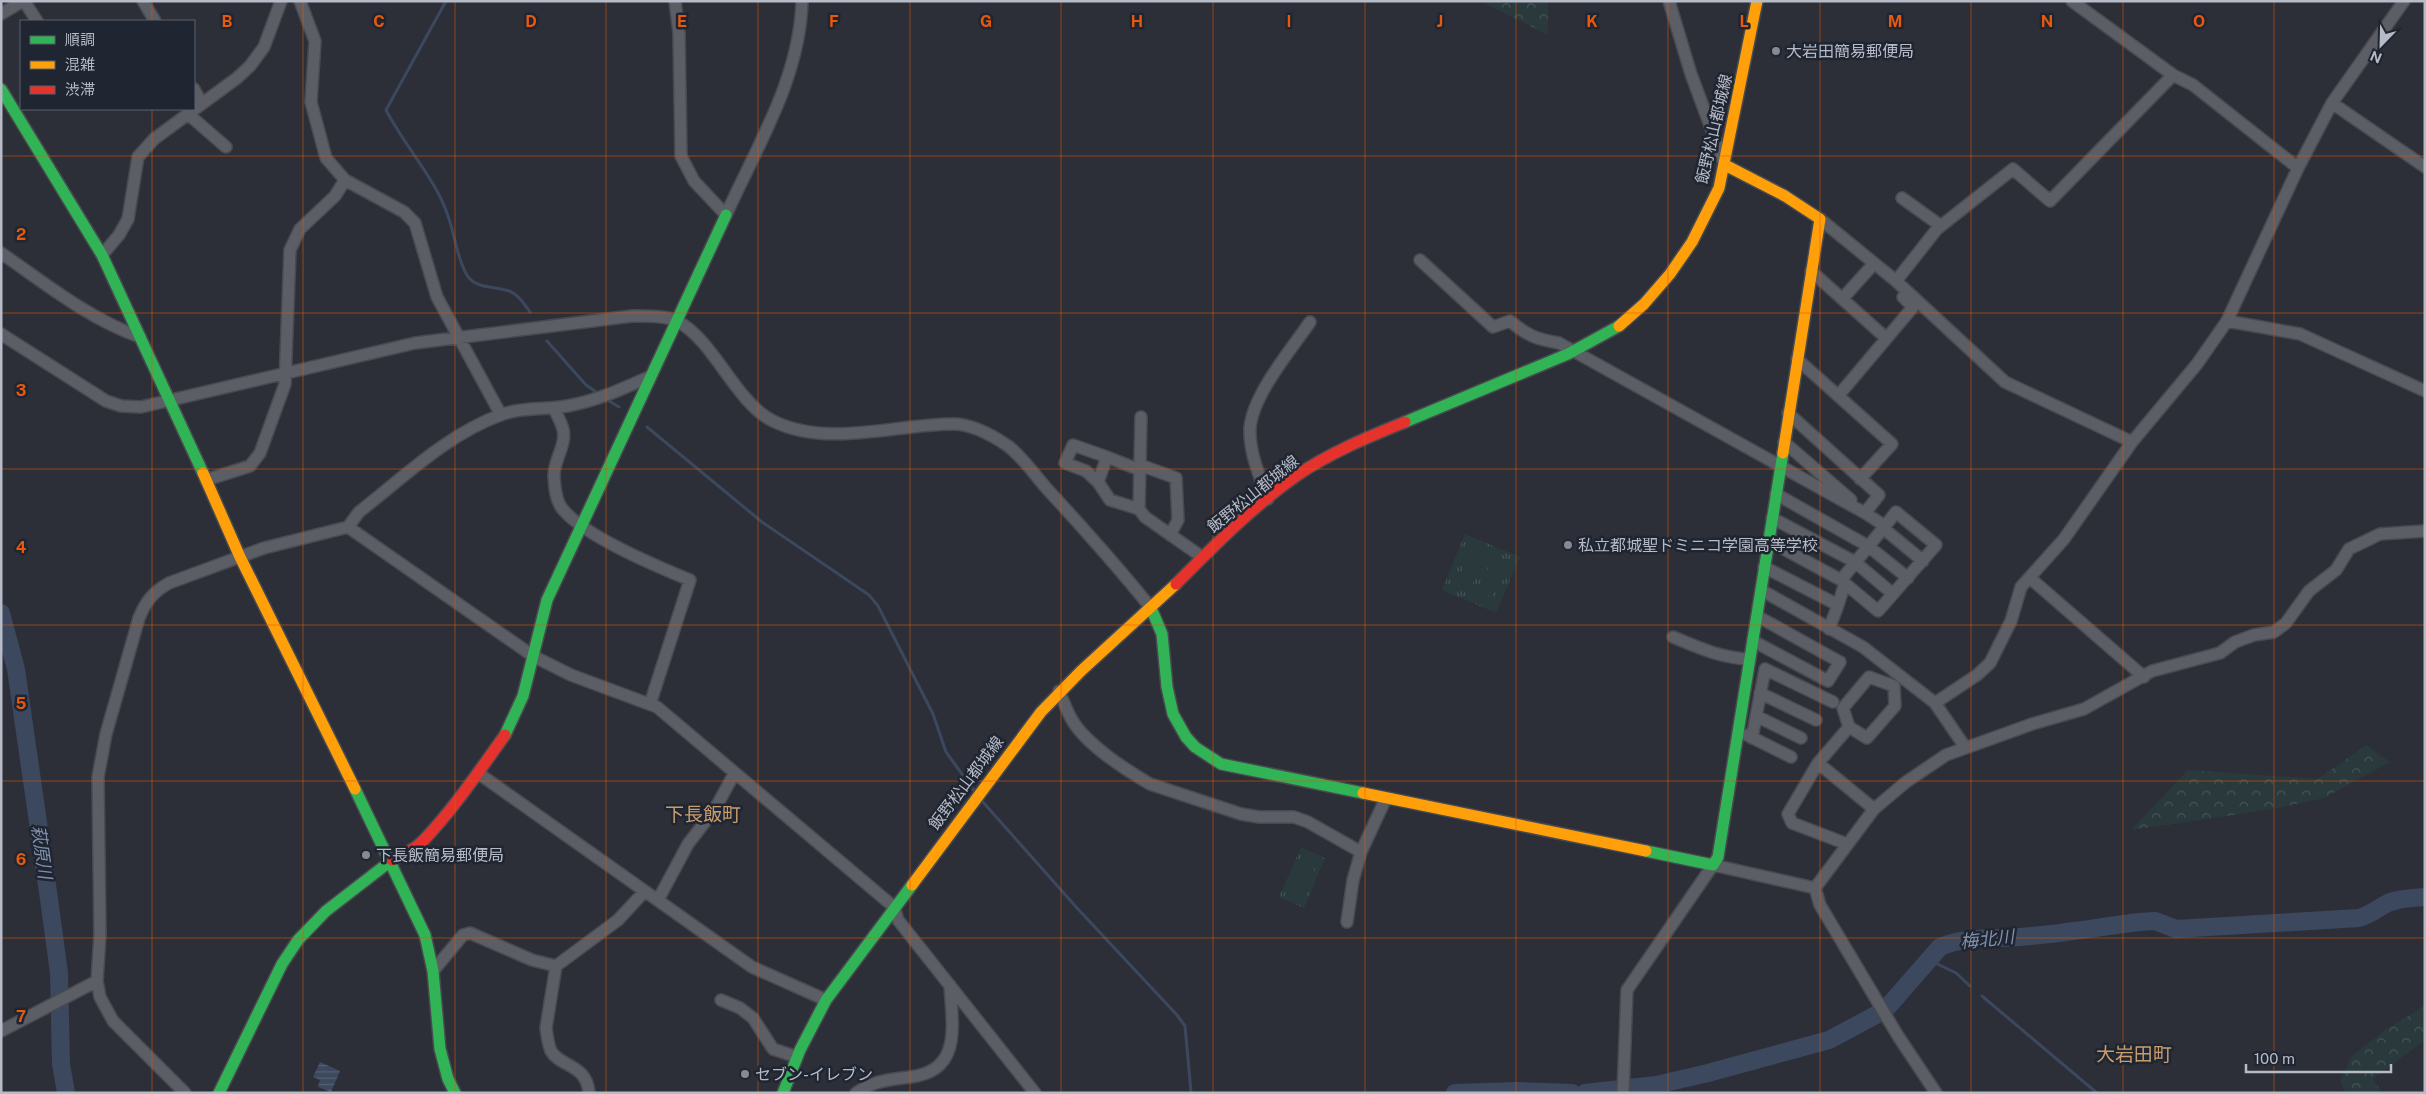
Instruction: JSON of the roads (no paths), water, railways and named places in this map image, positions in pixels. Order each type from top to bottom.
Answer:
[{"type":"street","points":[[1,14],[24,1],[35,20]]},
{"type":"street","points":[[143,1],[154,20]]},
{"type":"street","points":[[195,109],[237,78],[258,58],[281,1]]},
{"type":"street","points":[[300,1],[315,41],[311,102],[326,158],[346,180],[404,212],[415,223],[437,297],[501,415]]},
{"type":"street","points":[[675,1],[679,33],[681,156],[694,182],[726,215]]},
{"type":"street","points":[[219,1093],[282,964],[298,940],[326,912],[390,861],[406,854],[421,843],[478,773],[503,738],[517,712],[547,600],[788,79],[799,42],[802,1]]},
{"type":"street","points":[[1668,1],[1691,74],[1725,165],[1785,196],[1820,219],[1896,281],[2005,382],[2132,442]]},
{"type":"street","name":"飯野松山都城線","points":[[783,1093],[826,1000],[1041,712],[1059,691],[1151,608],[1239,522],[1297,476],[1359,441],[1574,351],[1609,333],[1628,318],[1667,279],[1688,250],[1707,216],[1725,165],[1757,1]]},
{"type":"street","points":[[2072,1],[2174,75],[2193,85],[2298,168]]},
{"type":"street","points":[[1934,703],[1977,675],[1990,662],[2011,621],[2017,596],[2064,539],[2132,442],[2197,364],[2227,321],[2298,168],[2332,103],[2404,1]]},
{"type":"street","points":[[1896,281],[1941,226],[2013,169],[2050,201],[2174,75]]},
{"type":"street","points":[[1,89],[102,255],[171,401],[240,557],[421,923],[429,943],[433,971],[439,1050],[443,1069],[454,1093]]},
{"type":"street","points":[[195,91],[202,104]]},
{"type":"street","points":[[2332,103],[2425,167]]},
{"type":"street","points":[[102,255],[119,235],[128,220],[138,157],[154,139],[194,110]]},
{"type":"street","points":[[188,114],[226,148]]},
{"type":"street","points":[[206,480],[250,466],[260,453],[285,384],[290,250],[300,230],[335,196],[346,180]]},
{"type":"street","points":[[1902,198],[1941,226]]},
{"type":"street","points":[[1623,1093],[1628,990],[1718,857],[1820,219]]},
{"type":"street","points":[[1830,236],[1870,268],[1913,307],[1838,396]]},
{"type":"street","points":[[1,253],[76,305],[116,328],[140,337]]},
{"type":"street","points":[[1420,260],[1493,327],[1510,321],[1528,336],[1545,342],[1559,344],[1574,351],[1780,468],[1865,513]]},
{"type":"street","points":[[1842,299],[1870,268]]},
{"type":"street","points":[[1811,271],[1886,338]]},
{"type":"street","points":[[1,334],[106,401],[121,406],[141,407],[415,343],[632,316],[650,316],[676,321],[711,353],[744,396],[760,412],[794,430],[823,433],[851,432],[954,424],[972,427],[988,434],[1010,448],[1090,536],[1151,608],[1161,629],[1170,706],[1186,738],[1210,758],[1233,766],[1815,888]]},
{"type":"street","points":[[2227,321],[2300,334],[2425,392]]},
{"type":"street","points":[[1268,499],[1254,462],[1250,429],[1262,394],[1310,322]]},
{"type":"street","points":[[1797,360],[1892,444],[1860,478]]},
{"type":"street","points":[[185,1093],[114,1021],[92,984],[100,935],[98,777],[106,734],[139,618],[147,600],[157,590],[264,548],[348,527],[359,512],[445,443],[501,415],[515,410],[554,408],[593,400],[649,377]]},
{"type":"street","points":[[554,408],[563,430],[564,440],[554,470],[555,493],[561,507],[581,525],[641,560],[690,580],[650,704]]},
{"type":"street","points":[[1788,414],[1879,495],[1865,513]]},
{"type":"street","points":[[1139,509],[1141,417]]},
{"type":"street","points":[[1784,442],[1923,561]]},
{"type":"street","points":[[1170,534],[1178,520],[1176,478],[1073,445],[1065,462],[1086,471],[1098,482],[1110,500],[1139,509],[1145,517],[1202,557]]},
{"type":"street","points":[[1098,482],[1106,457]]},
{"type":"street","points":[[1776,494],[1868,546],[1908,578]]},
{"type":"street","points":[[1768,540],[1843,581],[1878,612],[1936,545],[1896,512],[1855,562],[1843,581],[1838,605],[1830,628]]},
{"type":"street","points":[[1772,518],[1855,562],[1893,594]]},
{"type":"street","points":[[348,527],[533,656],[571,675],[656,707],[734,774],[756,788],[786,817],[894,907],[898,920],[1035,1093]]},
{"type":"street","points":[[1815,888],[1874,810],[1921,770],[1946,755],[1965,747],[2084,709],[2152,671],[2220,653],[2241,640],[2274,632],[2286,623],[2309,591],[2336,570],[2349,549],[2380,534],[2425,531]]},
{"type":"street","points":[[1764,566],[1838,605]]},
{"type":"street","points":[[2030,578],[2144,677]]},
{"type":"street","points":[[1761,590],[1863,648],[1934,703],[1965,747]]},
{"type":"street","points":[[1753,641],[1828,681],[1840,662],[1757,616]]},
{"type":"street","points":[[1673,637],[1711,654],[1727,658],[1750,659]]},
{"type":"street","points":[[1752,738],[1765,669],[1833,702]]},
{"type":"street","points":[[1869,677],[1894,686],[1895,706],[1868,738],[1849,727],[1843,708],[1869,677]]},
{"type":"street","points":[[1059,691],[1072,720],[1086,738],[1150,784],[1241,814],[1259,817],[1294,817],[1308,822],[1361,852]]},
{"type":"street","points":[[1760,693],[1816,720]]},
{"type":"street","points":[[1756,716],[1801,738]]},
{"type":"street","points":[[1847,844],[1792,823],[1788,814],[1818,763],[1849,727]]},
{"type":"street","points":[[1738,731],[1792,757]]},
{"type":"street","points":[[1818,763],[1874,810]]},
{"type":"street","points":[[478,773],[752,967],[826,1000]]},
{"type":"street","points":[[658,900],[688,844],[714,808],[734,774]]},
{"type":"street","points":[[1347,922],[1353,880],[1361,852],[1386,798]]},
{"type":"street","points":[[1815,888],[1820,905],[1898,1036],[1936,1093]]},
{"type":"street","points":[[589,1093],[585,1080],[580,1073],[552,1053],[547,1037],[546,1028],[556,966],[618,920],[645,891]]},
{"type":"street","points":[[433,971],[463,934],[470,933],[532,960],[556,966]]},
{"type":"street","points":[[1,1031],[92,984]]},
{"type":"street","points":[[856,1093],[867,1085],[886,1078],[924,1075],[935,1070],[945,1059],[951,1048],[950,985]]},
{"type":"street","points":[[721,1000],[740,1008],[753,1018],[773,1049],[798,1057]]},
{"type":"water","points":[[320,1062],[340,1071],[331,1092],[318,1087],[320,1080],[313,1077]]},
{"type":"waterway","points":[[446,1],[386,110],[443,203],[465,273],[473,282],[512,292],[530,312]]},
{"type":"waterway","points":[[547,341],[586,385],[599,394]]},
{"type":"waterway","points":[[606,399],[619,407]]},
{"type":"waterway","points":[[647,427],[762,522],[869,595],[878,606],[933,714],[946,752],[975,792]]},
{"type":"waterway","name":"萩原川","points":[[1,613],[16,669],[49,899],[59,973],[61,1064],[66,1093]]},
{"type":"waterway","points":[[982,801],[1185,1026],[1191,1092]]},
{"type":"waterway","name":"梅北川","points":[[1585,1093],[1656,1085],[1829,1040],[1885,1010],[1940,947],[1950,943],[1980,939],[2035,936],[2155,921],[2176,929],[2359,918],[2392,901],[2425,897]]},
{"type":"waterway","points":[[1929,960],[1956,973],[1970,986]]},
{"type":"waterway","points":[[1982,996],[2097,1093]]},
{"type":"waterway","name":"梅北川","points":[[1455,1093],[1517,1091],[1572,1093]]},
{"type":"place","name":"大岩田簡易郵便局","points":[[1776,51]]},
{"type":"place","name":"私立都城聖ドミニコ学園高等学校","points":[[1568,545]]},
{"type":"place","name":"下長飯簡易郵便局","points":[[366,855]]},
{"type":"place","name":"セブン-イレブン","points":[[745,1074]]},
{"type":"district","name":"下長飯町","points":[[703,814]]},
{"type":"district","name":"大岩田町","points":[[2134,1054]]}]
